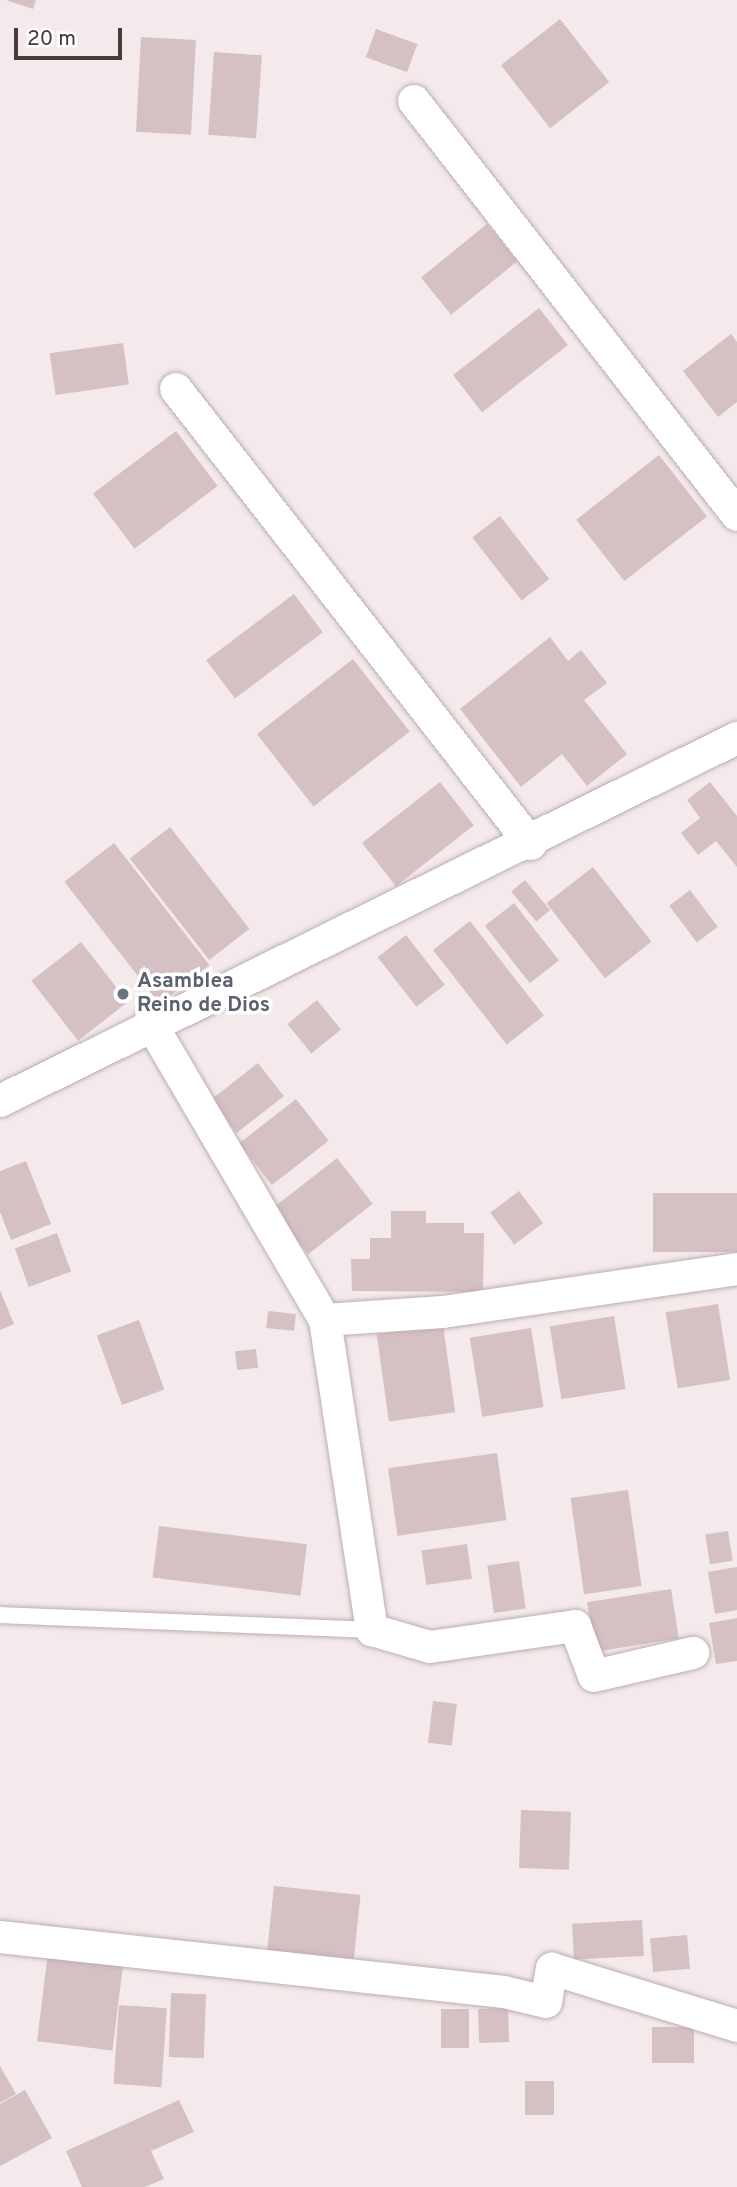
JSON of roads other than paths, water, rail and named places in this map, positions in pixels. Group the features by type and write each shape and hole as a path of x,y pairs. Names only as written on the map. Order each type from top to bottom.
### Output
{"street":[{"path":"414,101 737,515"},
{"path":"176,389 531,844"},
{"path":"0,1101 150,1022 531,844 737,738"},
{"path":"150,1022 325,1320 372,1630 430,1647 575,1626 594,1676 693,1653"},
{"path":"325,1320 443,1312 737,1269"},
{"path":"0,1937 504,1992 546,2002 552,1969 737,2026"}],"lane":[{"path":"0,1615 372,1630"}],"place":[{"name":"Asamblea Reino de Dios","path":"123,994"}]}
